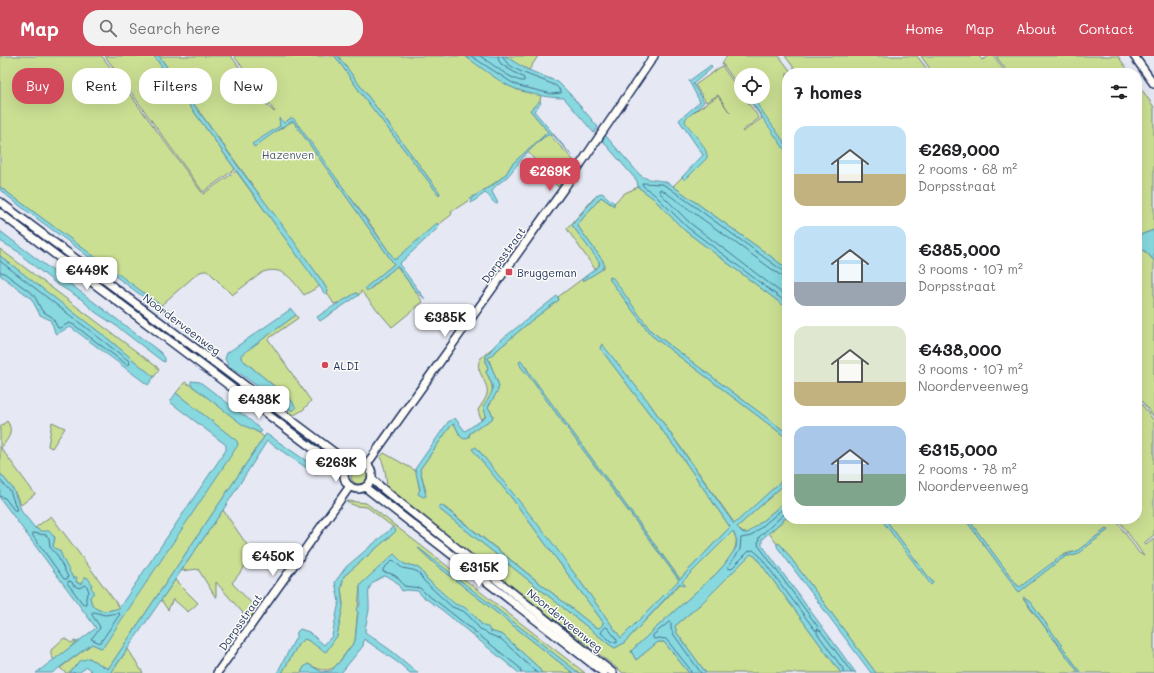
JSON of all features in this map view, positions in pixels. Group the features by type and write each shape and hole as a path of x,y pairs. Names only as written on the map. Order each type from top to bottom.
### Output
{"street":[{"name":"Dorpsstraat","path":"367,464 565,187 654,56"},
{"path":"1134,56 1154,84"},
{"name":"Noorderveenweg","path":"0,202 342,458 352,462"},
{"name":"Noorderveenweg","path":"0,213 344,472"},
{"path":"362,461 367,464 373,473 370,484 366,488 360,490 350,486 344,477 346,468 352,462 362,461"},
{"name":"Noorderveenweg","path":"372,479 613,673"},
{"name":"Dorpsstraat","path":"217,673 350,486"},
{"name":"Noorderveenweg","path":"366,488 604,673"}],"green space":[{"path":"0,56 102,56 111,68 72,68 72,104 131,104 131,96 203,194 236,171 320,286 304,295 287,276 277,271 270,270 263,272 232,295 208,271 203,271 198,273 160,306 0,187"},
{"path":"105,56 154,56 163,68 139,68 139,103 131,92 131,68 114,68"},
{"name":"Hazenven","path":"159,56 231,56 240,68 220,68 220,104 266,104 275,112 269,104 277,104 277,68 243,68 234,56 335,56 363,96 439,195 440,193 338,56 465,56 509,86 518,90 541,95 540,101 530,110 548,132 512,164 506,174 451,212 452,214 450,216 438,225 437,224 395,261 371,225 291,118 284,123 280,119 280,126 267,135 270,135 293,121 394,264 365,288 368,291 397,266 423,302 392,327 361,291 359,295 356,293 341,302 334,304 322,281 194,104 212,104 212,68 168,68"},
{"path":"505,56 538,56 529,70 516,64"},
{"path":"727,56 779,56 788,68 782,68 782,265 673,186 704,156 680,121 718,96 730,113 718,95 706,102 695,85 722,66 734,83 734,104 749,104 759,118 742,131 743,132 762,118 752,104 770,104 770,68 734,68 734,80 722,63"},
{"path":"785,56 917,56 926,68 794,68"},
{"path":"921,56 979,56 982,60 990,56 994,56 1002,68 929,68"},
{"path":"996,56 1118,56 1126,68 1004,68"},
{"path":"1142,90 1154,107 1154,230 1142,234"},
{"path":"140,104 188,104 235,169 203,192"},
{"path":"549,134 575,162 558,187 528,152"},
{"path":"638,187 653,198 684,230 782,304 782,429 651,331 610,277 610,280 651,335 782,434 782,481 735,524 647,400 602,345 600,348 677,450 730,527 680,579 526,367 521,367 679,580 621,638 577,577 476,447 473,449 514,501 603,624 599,628 595,627 442,505 438,508 615,648 624,643 681,583 685,585 682,582 733,530 736,536 735,548 725,564 631,651 636,660 658,642 664,642 689,673 623,673 387,489 385,469 380,457 384,453 416,471 420,492 426,492 420,469 450,427 453,424 455,425 460,436 469,437 470,433 492,419 493,415 488,407 499,386 488,358 532,320 559,300 558,297 582,279 583,281 604,268 603,261 577,225 601,197 611,204 615,204 614,203 625,193"},
{"path":"594,198 572,225 599,261 599,266 595,269 567,229"},
{"path":"0,249 157,367 159,370 154,377 107,338 0,256"},
{"path":"1142,250 1154,261 1154,417 1142,401"},
{"path":"296,315 298,318 268,339 311,401 303,410 294,415 288,412 289,408 293,411 292,401 244,361 240,355"},
{"path":"495,346 486,356 488,368 486,372 491,383 492,391 484,409 486,415 481,420 478,410 486,398 487,390 480,371 479,362 481,358"},
{"path":"185,382 246,426 264,437 108,669 89,658 70,671 70,673 66,673 60,668 92,644 101,648 236,441 176,393"},
{"path":"1142,405 1154,421 1154,535 1144,543 1146,545 1154,539 1154,673 1081,673 1030,601 1024,597 1023,598 1079,673 876,673 781,545 777,544 769,533 782,521 782,524 885,524 933,583 889,524 969,524 1019,592 1060,560 1067,556 1076,555 1108,530 1106,529 1077,551 1065,554 1020,587 972,524 1119,524 1139,553 1144,556 1122,524 1142,524"},
{"path":"7,421 10,432 8,439 1,448 35,494 21,505 13,489 0,473 0,427"},
{"path":"52,422 65,428 52,448 48,446"},
{"path":"359,468 365,470 367,476 365,482 359,484 353,482 351,476 353,470"},
{"path":"782,486 782,504 748,533 743,533 737,527"},
{"path":"346,502 366,503 585,673 579,673 418,548 435,564 573,673 542,673 538,667 503,635 490,631 483,626 473,614 454,604 427,579 420,569 404,564 399,559 362,583 360,586 355,641 335,667 325,670 318,669 308,664 304,667 301,673 282,673 299,643 305,639 322,650 337,636 343,604 341,588 344,576 396,531 367,507 356,506"},
{"path":"223,510 254,555 232,583 257,609 249,620 216,582 216,598 198,569 181,571"},
{"path":"51,516 120,608 105,611 97,609 91,603 90,597 94,593 83,582 80,584 70,574 60,552 53,546 55,537 35,528"},
{"path":"751,554 756,557 841,673 706,673 677,633 675,626 703,602"},
{"path":"175,580 198,603 188,612 173,599 168,610 161,600"},
{"path":"64,638 71,643 75,641 77,642 54,660 51,655 51,650"},
{"path":"128,649 143,673 111,673"}],"water":[{"path":"154,56 159,56 168,68 163,68"},
{"path":"335,56 338,56 440,193 439,195 363,96"},
{"path":"465,56 505,56 526,69 558,82 598,127 594,133 564,98 536,95 515,89"},
{"path":"711,65 712,68 693,84 704,102 686,118 685,122 702,145 707,154 707,158 685,180 682,177 703,155 679,120 700,102 689,81"},
{"path":"540,101 541,103 534,111 572,156 552,134 546,136 528,152 507,177 494,187 492,192 498,203 497,204 485,193 471,203 471,198 493,185 506,174 512,164 548,132 530,110"},
{"path":"188,104 193,104 281,223 322,281 328,291 325,294"},
{"path":"753,104 757,104 782,139 782,146"},
{"path":"279,118 284,123 291,118 294,119 395,260 437,223 439,227 399,264 425,299 414,289 397,266 367,291 365,288 394,264 293,121 254,147 252,144 280,126"},
{"path":"605,135 640,175 647,179 662,181 670,184 782,265 782,304 684,230 653,198 638,187 637,181 602,140"},
{"path":"0,187 174,315 172,318 20,206 0,190"},
{"path":"602,193 614,203 614,206 601,197 577,225 603,261 604,265 601,270 583,281 582,279 599,266 600,263 572,225 598,194"},
{"path":"1154,230 1154,261 1149,254 1142,250 1142,234"},
{"path":"0,231 160,352 165,358 165,362 95,312 81,299 54,282 19,252 0,241"},
{"path":"0,256 107,338 154,377 148,385 72,328 69,327 57,334 55,333 50,320 40,315 31,298 0,275"},
{"path":"610,277 613,278 651,331 782,429 782,434 651,335 610,280"},
{"path":"356,293 359,295 320,321 317,317 331,308"},
{"path":"557,296 559,300 532,320 488,358 499,386 488,407 493,416 492,419 470,433 467,439 460,436 455,425 453,424 450,427 420,469 426,496 423,497 418,494 420,489 415,469 448,422 455,418 465,431 485,418 486,415 483,406 492,390 491,383 486,372 488,368 486,356 497,343"},
{"path":"291,309 296,315 241,355 241,358 292,401 296,408 293,411 228,365 225,359 227,353"},
{"path":"602,344 647,400 734,524 782,481 782,486 737,527 743,533 748,533 782,504 782,521 762,539 762,545 856,673 841,673 756,557 751,554 703,602 675,626 677,633 706,673 689,673 664,642 658,642 636,660 631,651 724,565 736,548 737,541 733,531 682,582 685,585 683,586 680,583 624,643 615,648 438,508 441,505 595,627 599,628 603,624 514,501 472,449 476,447 551,541 621,638 679,580 521,367 519,362 521,361 680,579 730,527 677,450 600,348"},
{"path":"191,381 200,382 262,431 260,433 243,425 191,385"},
{"path":"176,393 237,441 238,445 104,646 101,648 92,644 52,673 36,673 96,628 0,498 0,473 13,489 22,512 35,528 41,531 49,531 55,538 53,546 60,551 73,578 77,577 76,582 80,584 83,582 84,578 87,577 92,584 91,588 94,593 90,597 91,603 97,609 105,611 119,608 226,450 226,445 170,402"},
{"path":"266,434 318,469 317,475 267,441 223,510 111,673 93,673 87,667 80,672 70,673 70,671 80,661 89,658 108,669"},
{"path":"885,524 889,524 933,583 931,585"},
{"path":"969,524 972,524 1020,587 1060,557 1077,551 1106,529 1108,530 1076,555 1067,556 1060,560 1019,592"},
{"path":"393,527 396,531 394,533 344,576 341,588 343,607 337,636 326,652 305,639 299,643 282,673 277,673 296,637 297,632 300,629 309,632 324,645 332,636 339,602 335,582 346,567"},
{"path":"779,543 876,673 871,673 778,548 777,544"},
{"path":"418,548 579,673 573,673 435,564"},
{"path":"394,554 404,564 420,569 427,579 455,604 464,607 473,614 483,626 488,627 490,631 503,635 538,667 542,673 519,673 442,610 422,596 418,591 402,591 395,581 384,576 370,586 369,610 365,632 393,652 418,673 410,673 400,664 364,639 363,646 341,673 301,673 304,667 308,664 322,672 331,671 341,660 355,641 358,612 356,610 360,605 360,586"},
{"path":"1023,597 1030,601 1081,673 1079,673"}],"place":[{"name":"Bruggeman","path":"509,272"},
{"name":"ALDI","path":"325,365"}]}
